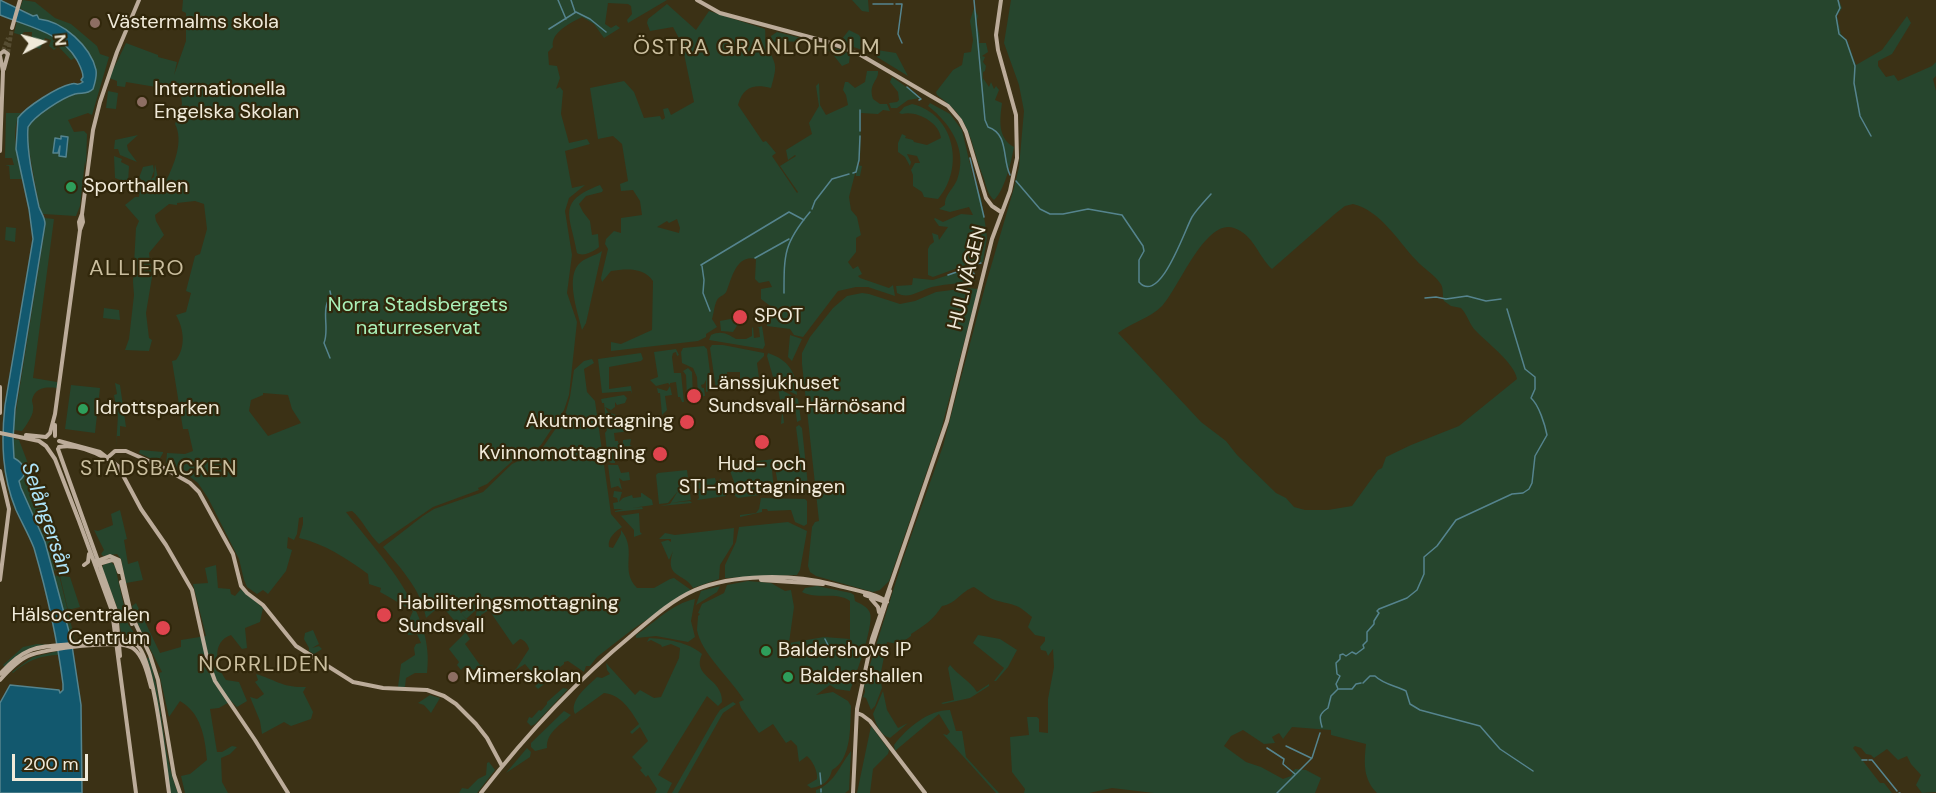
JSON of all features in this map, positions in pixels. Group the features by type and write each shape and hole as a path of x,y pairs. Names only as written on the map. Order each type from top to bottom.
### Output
{"street":[{"path":"12,28 20,0"},
{"path":"96,563 55,459 47,447 47,437 55,414 93,130 99,102 117,51 139,0"},
{"path":"697,0 720,13 828,42 859,54 948,106 960,120 966,132 986,198 1001,212"},
{"name":"HULIVÄGEN","path":"853,793 856,715 867,660 879,616 947,421 989,250 1010,191 1017,158 1018,140 1013,103 998,50 997,27 1001,0"},
{"path":"0,55 8,53 2,76"},
{"path":"0,55 7,58"},
{"path":"0,55 2,76 0,152"},
{"path":"0,387 0,413"},
{"path":"55,414 55,436 110,605 122,678 136,793"},
{"path":"0,432 55,436"},
{"path":"19,435 39,441 53,450 58,445"},
{"path":"58,445 91,448 109,459 120,472 188,582 195,598 208,662 215,681 288,793"},
{"path":"109,459 119,450 132,452 162,466 194,486 233,554 241,586 263,605 296,646 353,682 383,688 427,690 449,699 462,709 487,738 502,766"},
{"path":"0,471 9,509 0,580"},
{"path":"65,485 69,485 72,489"},
{"path":"80,521 89,555 88,562 84,565"},
{"path":"96,563 110,556 118,560 131,614 150,655 158,680 174,775 180,793"},
{"name":"HULIVÄGEN","path":"867,660 889,586 900,558"},
{"path":"481,793 571,688 655,615 697,589 722,582 752,579 829,584 885,601"},
{"path":"870,596 882,593 889,586"},
{"path":"870,596 879,607 879,616"},
{"path":"117,642 136,650 147,673 168,793"},
{"path":"0,674 15,658 35,648 117,642 136,645 142,652 152,681 168,793"},
{"path":"0,680 26,657 57,647"},
{"path":"856,715 867,718 925,793"}],"green space":[{"path":"23,0 35,2 55,18 71,24 97,46 100,54 109,57 92,115 88,113 68,120 74,132 84,131 87,134 86,167 85,161 80,206 76,216 43,214 40,210 27,139 28,127 56,103 69,96 87,93 93,89 71,34 20,8"},
{"name":"Norra Stadsbergets naturreservat","path":"183,0 667,0 628,23 627,20 632,14 631,6 608,3 605,24 611,28 616,25 620,28 604,38 594,24 582,17 558,33 553,47 548,52 549,65 557,66 560,78 556,89 560,87 563,91 561,114 569,143 587,139 590,144 565,151 572,188 585,185 569,198 565,211 572,255 567,293 577,322 569,395 564,410 536,449 518,456 487,484 478,488 479,490 433,507 379,544 356,514 352,511 346,512 403,586 423,628 427,650 427,673 415,673 406,678 405,687 398,687 401,664 415,655 416,644 421,643 417,634 408,635 406,625 396,621 403,618 409,620 413,611 380,592 381,588 369,584 368,574 343,557 318,544 299,538 303,517 299,518 294,540 288,537 287,548 292,550 286,571 268,594 263,590 257,594 247,587 239,559 198,483 166,465 167,453 185,454 193,451 188,429 183,429 172,361 176,360 183,344 181,326 176,315 186,312 191,293 186,291 195,256 200,254 207,229 204,204 195,201 177,203 177,205 169,204 155,215 164,235 149,253 152,277 146,313 149,338 152,340 149,351 125,350 129,339 134,295 136,228 139,221 125,205 135,197 139,197 141,179 139,178 143,167 153,165 154,171 151,179 154,177 155,164 158,178 166,181 177,153 179,138 175,124 182,104 181,94 174,90 126,82 125,87 117,86 117,81 109,78 122,45 113,70 126,43 158,55 158,57 177,62 174,75 186,41 186,13 182,11","holes":["263,393 288,395 292,409 301,423 268,436 249,411 251,400"]},
{"path":"852,0 868,0 869,12 862,11"},
{"path":"1011,0 1839,0 1842,8 1837,16 1841,34 1847,40 1856,65 1882,50 1907,16 1911,23 1892,54 1878,61 1878,66 1886,77 1894,75 1898,81 1936,62 1936,76 1933,79 1936,91 1936,792 1922,793 1916,785 1921,775 1907,756 1898,760 1887,749 1874,758 1855,746 1853,748 1880,783 1884,783 1892,793 1377,793 1367,776 1366,744 1331,735 1331,730 1292,727 1283,739 1279,733 1272,737 1275,743 1264,744 1243,730 1231,736 1224,746 1246,762 1283,779 1291,776 1295,769 1306,770 1321,778 1315,793 1154,793 1112,788 1089,793 1024,793 1025,789 1012,772 1010,737 1029,735 1027,717 1037,717 1039,732 1048,733 1048,699 1054,667 1053,649 1048,656 1046,651 1041,650 1040,647 1045,637 1035,635 1028,627 1032,617 1026,612 1014,605 992,599 974,587 965,591 951,603 942,606 936,615 901,643 900,648 898,644 887,642 880,677 882,688 871,710 866,698 863,697 864,684 903,559 943,446 1019,167 1024,111 1019,85 1004,43","holes":["1353,204 1363,208 1388,227 1416,260 1438,280 1442,287 1444,301 1451,306 1461,308 1474,329 1511,366 1517,379 1459,426 1386,457 1382,468 1378,470 1352,506 1328,510 1305,510 1294,507 1286,498 1276,493 1226,441 1201,422 1118,333 1162,306 1203,244 1223,228 1234,228 1241,231 1272,269 1345,206"]},
{"path":"667,4 696,30 709,11 765,29 766,41 775,65 771,88 760,86 746,90 738,105 763,142 766,141 776,153 772,156 797,193 780,166 796,156 788,160 786,150 812,134 809,123 819,106 816,86 819,83 820,105 826,115 848,105 843,90 845,82 855,88 865,82 867,71 878,71 872,89 873,99 880,104 887,104 890,111 883,110 878,114 861,113 860,161 857,165 862,166 860,176 856,176 856,170 849,197 851,210 857,217 861,235 856,238 856,252 848,262 853,269 858,266 862,274 858,276 860,278 889,288 893,285 895,296 868,287 838,291 803,337 794,335 790,329 767,326 767,308 772,312 773,308 761,299 761,289 772,287 769,281 759,283 755,279 756,259 750,258 744,260 736,268 726,292 717,300 712,319 717,327 706,334 706,337 698,341 611,351 611,342 621,344 652,330 653,281 644,273 628,270 611,271 602,282 608,249 605,244 606,239 614,231 621,233 621,218 642,215 640,201 633,190 621,191 620,184 628,181 622,144 613,136 598,139 590,88 624,81 634,92 644,118 660,116 662,120 665,118 663,109 668,108 671,115 694,102 682,44 673,27 650,31 648,19","holes":["677,219 679,233 657,227 667,221 669,223"]},
{"path":"974,8 978,16 979,43 986,43 988,52 982,56 985,57 983,62 986,66 983,78 989,87 991,82 994,89 996,86 999,90 995,100 1002,103 1000,122 1002,133 1014,147 1004,183 994,200 987,190 964,123 936,92 953,70 962,65 964,53 971,52 973,40 970,21"},
{"path":"17,21 57,39 75,58 71,60 58,46 54,50 49,46 51,40 45,38 40,49 31,46 32,32 24,32 21,35 14,33"},
{"path":"849,30 859,35 866,48 865,51 842,43 842,39"},
{"path":"777,32 801,38 804,42 777,41 772,44 771,36"},
{"path":"820,45 843,50 850,55 849,63 842,66 831,52 819,48"},
{"path":"875,51 896,53 908,76 877,57"},
{"path":"892,77 921,98 908,100 897,108 891,108 889,103 899,100 898,92 890,82"},
{"path":"108,91 118,93 116,109 106,108"},
{"path":"930,103 950,114 962,130 973,177 981,198 987,238 983,262 971,263 933,277 928,275 928,249 934,242 932,233 938,235 939,240 948,227 939,226 934,219 943,222 961,214 973,215 969,207 950,212 939,209 945,205 947,196 957,180 960,158 955,138 944,121 928,106"},
{"path":"912,104 927,110 938,119 946,130 951,144 953,158 951,172 938,199 924,197 922,192 913,186 911,170 915,163 920,163 917,156 907,154 911,162 910,166 905,157 898,152 898,143 902,134 914,142 927,145 941,138 936,127 926,118 899,113 904,107"},
{"path":"6,113 21,113 17,119 15,136 22,179 10,179 9,166 5,165 14,165 12,158 5,158"},
{"path":"138,135 127,145 137,162 120,155 118,149 114,149 115,140"},
{"path":"114,156 122,159 121,162 129,166 128,183 115,178"},
{"path":"600,185 602,192 586,196 579,204 590,221 592,235 598,234 599,247 594,251 579,254 570,220 571,204 586,191"},
{"path":"45,218 54,219 33,378 57,382 57,388 38,390 33,396 33,412 29,421 22,431 13,430 44,235"},
{"path":"6,227 16,228 15,242 5,240"},
{"path":"602,251 586,323 582,330 575,304 573,276 581,262"},
{"path":"970,268 975,281 932,287 910,295 897,293 896,286 912,285 913,278 933,280"},
{"path":"978,289 941,430 889,581 880,590 873,592 816,576 810,572 808,566 812,527 815,522 819,521 802,364 802,353 810,337 833,308 847,296 869,294 900,304 915,301 936,292"},
{"path":"104,308 119,310 120,320 103,318"},
{"path":"735,318 740,321 733,332 721,331 720,321"},
{"path":"762,326 765,345 763,349 709,340 711,335 718,333 727,334 736,339 746,339 752,336 753,327 754,338 760,337 759,328 757,328"},
{"path":"790,335 802,339 792,361 788,357"},
{"path":"712,345 764,353 757,363 760,386 740,390 740,372 727,372 727,390 716,389 710,348"},
{"path":"704,346 707,349 712,388 706,392 706,380 701,385 705,396 698,397 697,377 693,368 682,363 681,352 683,348"},
{"path":"676,349 679,355 677,356 676,352 673,353 674,373 681,373 684,402 678,397 676,382 656,386 650,380 658,377 654,352"},
{"path":"641,353 643,359 641,361 609,367 609,389 631,386 632,394 631,391 602,393 598,359"},
{"path":"768,353 781,359 790,368 795,380 797,395 775,384"},
{"path":"592,359 594,363 584,369 587,392 595,401 611,514 622,527 611,538 609,547 613,548 621,530 628,545 629,574 637,588 654,588 674,578 691,590 633,629 597,657 590,666 586,666 584,672 568,661 564,662 546,678 548,681 538,689 535,686 540,682 525,664 511,673 529,649 527,644 520,639 513,645 489,610 481,615 482,620 478,620 477,609 466,619 472,628 466,633 470,639 465,644 480,665 484,666 487,673 464,667 461,670 457,665 459,662 449,649 465,633 441,605 426,618 415,589 383,547 434,509 483,492 512,464 541,450 565,415 574,370 584,361","holes":["473,599 476,600 478,608 472,602 460,612"]},
{"path":"688,368 692,372 693,397 687,398 686,375 683,371"},
{"path":"115,383 120,385 126,427 120,426 120,436 117,436 116,447 118,415 112,410 116,407"},
{"name":"Idrottsparken","path":"71,385 100,388 95,433 65,429"},
{"path":"670,386 672,395 665,396 667,410 662,415 660,393 657,388 667,391"},
{"path":"778,388 798,399 801,420 797,422 794,398 781,399 784,423 781,424 782,412"},
{"path":"624,395 627,398 625,403 617,405 615,402 615,407 611,410 605,407 608,412 616,415 617,424 629,422 630,431 614,433 615,441 623,443 623,440 631,439 630,445 632,446 618,447 621,459 611,463 608,461 604,403 601,399"},
{"path":"799,425 802,428 808,486 806,490 779,490 775,468 772,469 774,493 738,498 735,496 735,485 728,465 774,459 782,463 799,461 796,427"},
{"path":"13,439 19,440 49,518 37,525 19,481 24,475 24,467 14,458"},
{"path":"140,450 163,453 156,461 139,453"},
{"path":"608,465 618,465 621,473 629,472 630,480 623,481 619,478 622,490 618,486 611,488"},
{"path":"687,470 688,478 680,488 688,479 691,500 671,503 678,491 668,503 659,504 656,475"},
{"path":"715,478 716,482 713,486 699,489 695,485 697,480"},
{"path":"720,478 726,496 697,500 699,498 696,491 715,489"},
{"path":"614,491 622,492 619,502 632,495 633,498 641,497 642,493 652,500 653,505 632,508 642,507 643,509 615,512 623,509 614,509 613,503 618,502 617,498 613,497"},
{"path":"761,498 805,499 807,501 807,524 804,526 795,522 791,510 762,509 762,512 740,517 740,515 756,513"},
{"path":"690,501 692,503 660,506"},
{"path":"120,510 127,539 124,540 128,564 138,561 143,580 126,583 121,559 117,554 103,556 101,554 104,550 94,530 98,531 113,525 111,514"},
{"path":"639,513 642,534 634,537 634,530 619,516"},
{"path":"788,522 807,531 800,570 797,575 725,578 725,565 736,542 739,527"},
{"path":"51,527 65,566 53,571 45,543 38,529"},
{"path":"734,528 733,544 720,565 719,579 693,588 673,571 671,560 673,551 669,560 661,542 668,540 671,542 671,539 659,539 665,533 675,535"},
{"path":"111,562 115,566 128,624 142,644 135,638 121,633 117,607 102,568 103,565"},
{"path":"216,565 218,588 230,589 231,594 235,596 241,589 263,608 260,622 245,628 247,648 242,649 231,635 220,643 218,649 218,661 226,680 239,682 247,701 237,707 231,701 219,708 210,709 217,752 222,752 232,746 237,747 230,754 221,758 222,782 228,793 185,793 181,776 190,774 207,760 201,726 193,712 180,701 169,717 159,673 162,672 140,629 132,606 136,603 160,653 181,647 181,640 206,636 193,584 208,583 205,568"},
{"path":"59,575 75,642 70,640 54,576"},
{"path":"60,576 70,577 80,607 68,610"},
{"path":"748,581 771,583 785,591 791,590 794,607 789,643 824,637 850,639 850,601 839,596 802,592 805,588 817,586 851,593 855,601 866,607 870,613 867,640 850,691 836,689 830,685 816,695 833,692 848,701 851,706 847,750 839,765 832,770 829,778 819,786 811,788 807,785 817,779 813,764 807,756 799,762 797,746 791,740 786,743 773,724 759,733 741,708 739,702 744,700 710,657 700,639 697,630 700,614 698,613 702,604 724,593 727,585"},
{"path":"720,586 717,592 696,605 701,591"},
{"path":"695,599 691,621 695,637 688,642 656,636 636,638 636,635 671,609"},
{"path":"313,630 319,644 312,648 319,646 322,649 314,654 309,651 304,639 305,633"},
{"path":"978,635 1000,639 1017,650 1008,667 996,681 994,681 1004,668 973,643"},
{"path":"649,638 684,644 702,654 701,668 718,688 722,702 718,706 707,696 658,775 672,783 667,793 655,793 657,789 632,757 648,741 640,727 632,734 630,732 639,724 620,700 604,693 575,714 574,709 576,700 586,687 597,677 602,678 610,674 606,663 635,695 640,690 654,698 661,697 679,658 680,648 671,644 662,647 651,640 647,642"},
{"path":"37,644 51,645 26,652 5,667 3,665 23,647"},
{"path":"58,651 59,655 34,660 12,672 33,657"},
{"path":"147,658 149,658 154,675 168,760 178,793 170,793 159,708"},
{"path":"950,665 977,692 989,684 989,686 970,698 941,703 954,700 948,668"},
{"path":"256,674 285,685 306,687 303,692 313,712 311,719 291,726 284,722 262,734 260,721 250,697 257,699 264,694 255,682 258,680"},
{"path":"563,688 568,689 531,726 527,722 529,717 532,718 539,710 541,711 547,702"},
{"path":"883,691 887,710 898,728 908,723 890,738 881,732 873,714"},
{"path":"430,695 440,698 431,713 424,705 418,703"},
{"path":"733,702 736,704 723,713 678,793 672,793 720,710"},
{"path":"950,710 956,731 962,731 966,757 999,793 996,793 943,734 947,735 950,732 939,714 895,751 894,745 919,721 934,713"},
{"path":"564,711 571,715 552,733 547,742 547,748 535,751 531,743"},
{"path":"871,726 889,750 888,754 873,769 870,793 857,793"},
{"path":"527,748 531,752 530,757 506,773"},
{"path":"851,751 849,790 845,793 816,793 816,790 832,779"},
{"path":"489,762 495,770 477,793 459,793 462,788 468,789 486,775"}],"water":[{"path":"0,0 66,30 82,44 93,61 96,72 91,91 69,96 56,103 28,127 31,167 45,224 15,409 13,439 14,458 20,462 25,471 19,481 21,488 45,542 71,639 81,705 82,793 0,793 0,703 10,685 59,690 60,693 63,690 58,649 34,548 11,497 5,472 3,432 5,405 33,239 16,149 18,118 50,93 65,86 83,82 81,80 83,77 77,60 62,42 43,31 0,15"},
{"path":"61,136 68,137 66,157 59,156 60,146 58,153 53,153 55,138 61,139"}],"waterway":[{"path":"558,0 566,19"},
{"path":"571,0 575,12"},
{"path":"974,0 985,120 988,127 995,130 1002,141 1010,175"},
{"path":"1838,0 1840,8 1836,16 1839,34 1846,40 1855,66 1854,83 1860,116 1871,136"},
{"path":"873,4 893,4"},
{"path":"896,4 902,4 898,34 902,43"},
{"path":"549,29 576,12 590,19 606,32"},
{"path":"907,87 921,99 919,100"},
{"path":"860,110 860,131"},
{"path":"853,173 856,172 859,160 860,136"},
{"path":"970,158 984,217"},
{"path":"812,209 815,201 832,179 849,174"},
{"path":"1016,181 1040,209 1050,214 1088,209 1122,215 1143,246 1144,251 1139,260 1139,282 1147,287 1155,284 1163,275 1192,217 1211,194"},
{"path":"701,265 789,212 804,220"},
{"path":"784,293 787,250 795,232 810,212"},
{"path":"755,258 789,239"},
{"path":"968,265 981,263"},
{"path":"702,266 703,293 710,311"},
{"path":"948,275 971,267 974,274 970,280"},
{"path":"330,291 331,296 326,307 324,343 330,358"},
{"path":"1425,298 1446,299 1467,296 1486,301 1501,299"},
{"path":"1322,727 1320,716 1328,708 1331,696 1338,689 1336,684 1340,676 1337,674 1336,663 1340,655 1346,656 1352,652 1356,654 1364,648 1367,632 1379,613 1377,611 1407,598 1417,590 1424,574 1424,557 1437,546 1456,520 1512,494 1523,493 1532,483 1535,456 1547,435 1539,410 1531,398 1535,389 1535,377 1525,369 1507,309"},
{"path":"825,639 833,655"},
{"path":"1363,683 1370,676 1375,676 1406,691 1410,704 1420,710 1480,726 1500,749 1533,771"},
{"path":"1339,689 1352,689 1356,684 1361,683"},
{"path":"1277,793 1312,758 1320,733"},
{"path":"1286,746 1311,758"},
{"path":"1267,748 1284,759 1283,764 1295,774"},
{"path":"1862,760 1867,760"},
{"path":"1869,760 1872,760 1897,791"},
{"path":"820,773 821,784"}],"tunnel":[{"path":"8,53 12,28"},
{"path":"3,51 8,38"}],"place":[{"name":"Västermalms skola","path":"95,23"},
{"name":"Internationella Engelska Skolan","path":"142,102"},
{"name":"Sporthallen","path":"71,187"},
{"name":"SPOT","path":"740,317"},
{"name":"Länssjukhuset Sundsvall-Härnösand","path":"694,396"},
{"name":"Idrottsparken","path":"83,409"},
{"name":"Akutmottagning","path":"687,422"},
{"name":"Hud- och STI-mottagningen","path":"762,442"},
{"name":"Kvinnomottagning","path":"660,454"},
{"name":"Habiliteringsmottagning Sundsvall","path":"384,615"},
{"name":"Hälsocentralen Centrum","path":"163,628"},
{"name":"Baldershovs IP","path":"766,651"},
{"name":"Mimerskolan","path":"453,677"},
{"name":"Baldershallen","path":"788,677"}],"district":[{"name":"ÖSTRA GRANLOHOLM","path":"757,48"},
{"name":"ALLIERO","path":"137,269"},
{"name":"STADSBACKEN","path":"159,469"},
{"name":"NORRLIDEN","path":"264,665"}],"water label":[{"name":"Selångersån","path":"46,519"}]}
